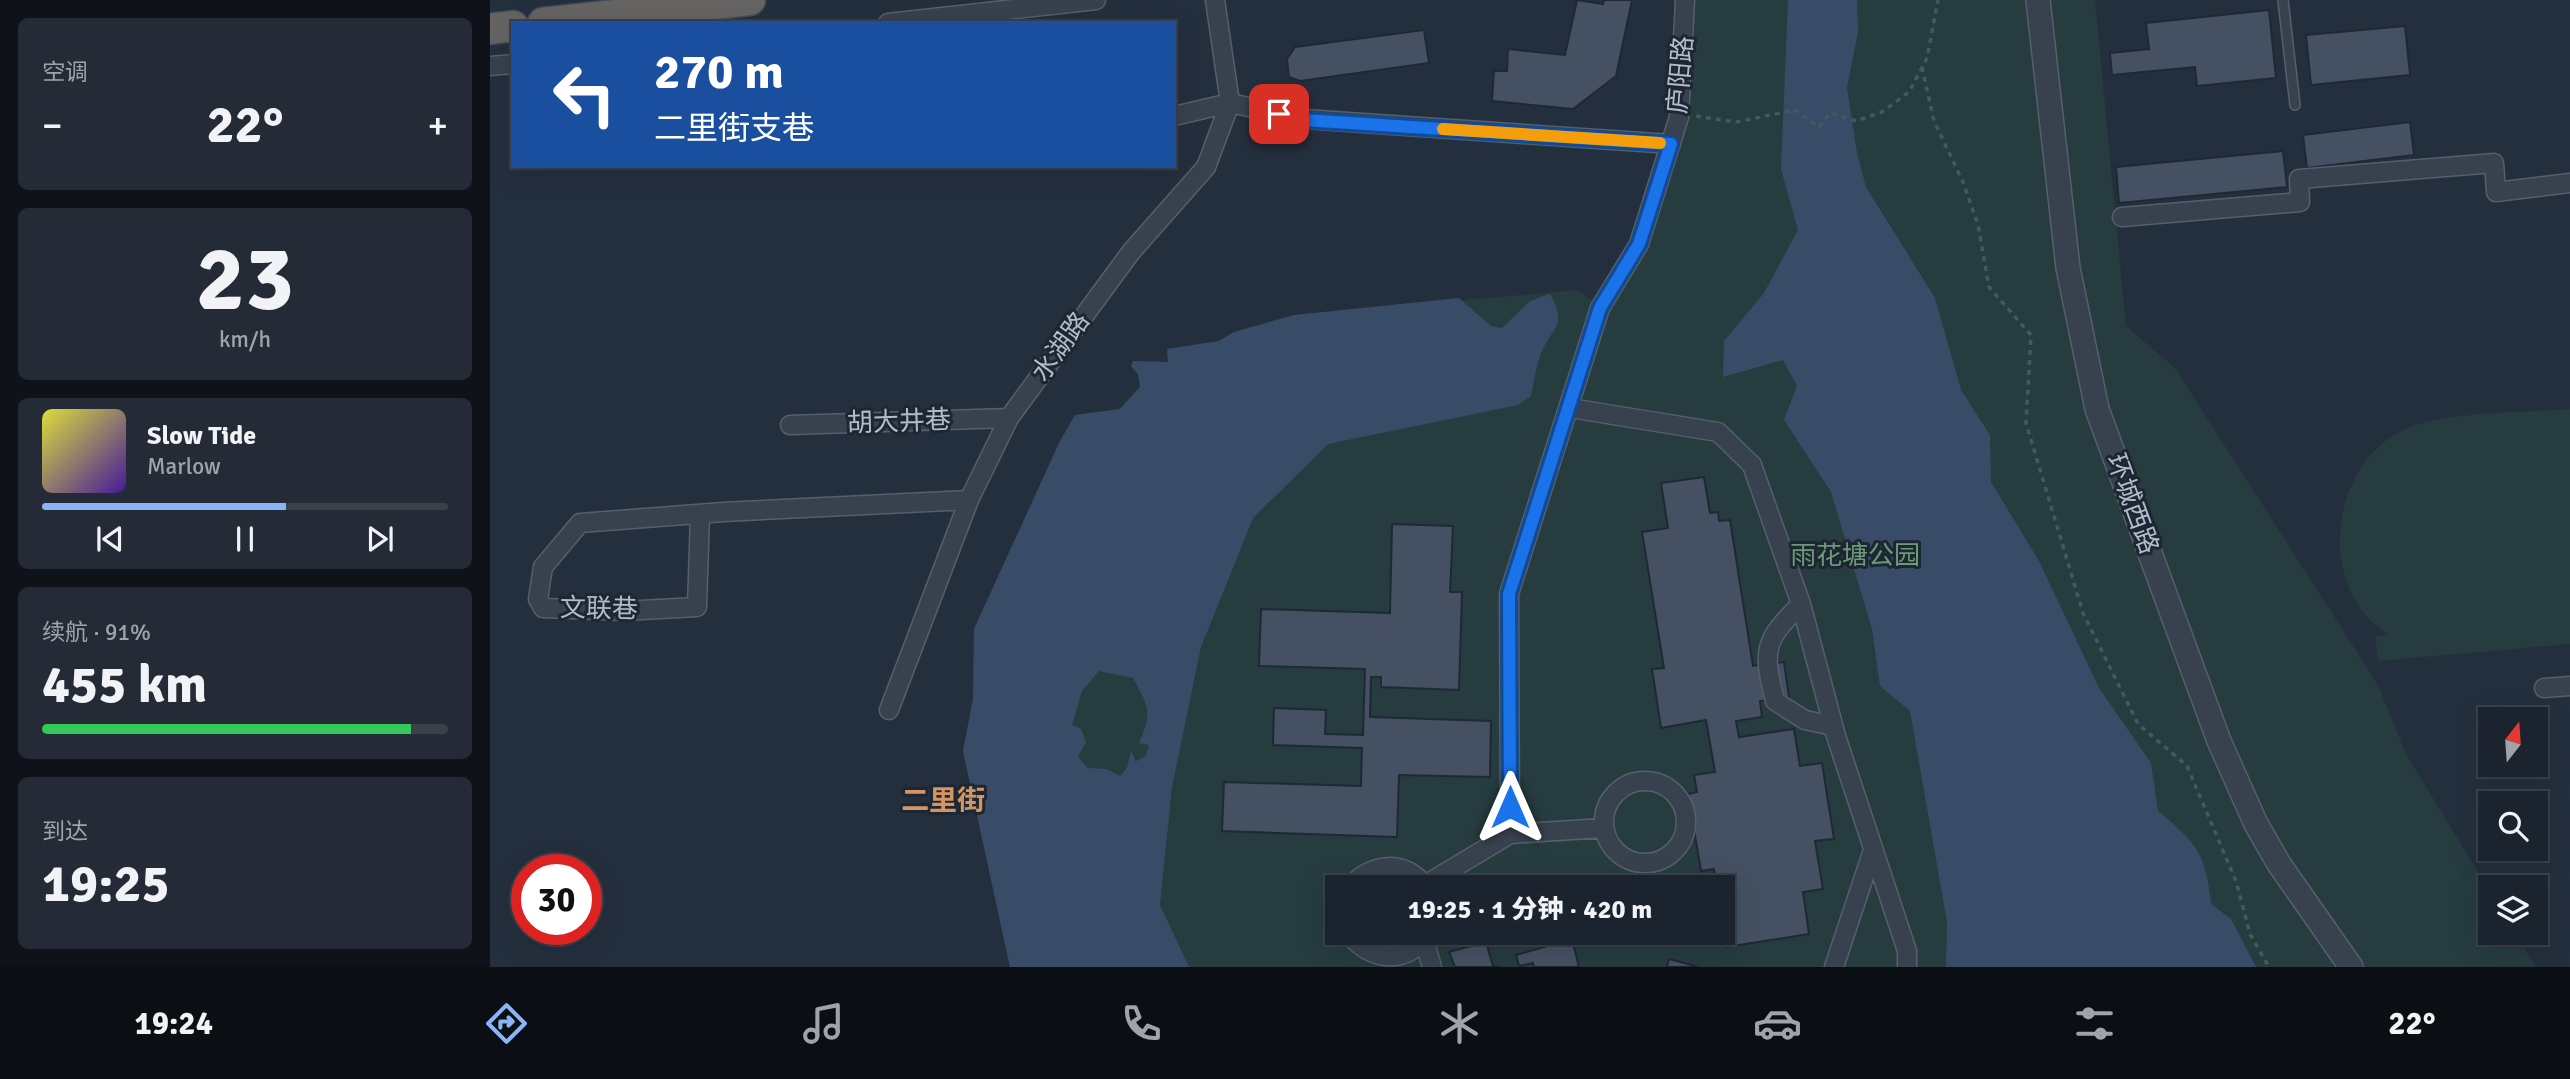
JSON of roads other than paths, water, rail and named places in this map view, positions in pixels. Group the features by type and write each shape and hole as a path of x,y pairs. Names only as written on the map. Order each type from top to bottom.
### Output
{"highway":[{"path":"561,21 750,0"},
{"path":"490,29 511,26"}],"street":[{"path":"906,21 1096,0"},
{"name":"水湖路","path":"889,710 969,500 1009,418 1131,252 1206,167 1230,103 1215,0"},
{"name":"庐阳路","path":"1510,834 1509,594 1600,308 1639,244 1679,117 1685,0"},
{"name":"环城西路","path":"2038,0 2068,268 2097,409 2219,741 2251,813 2279,863 2351,967"},
{"path":"490,66 511,64"},
{"path":"1176,116 1230,103 1304,120 1671,144"},
{"path":"2122,217 2300,202 2299,179 2494,163 2496,192 2570,183"},
{"path":"1570,408 1718,432 1752,465 1801,604 1833,726 1907,951 1907,967"},
{"name":"胡大井巷","path":"790,425 1009,418"},
{"name":"文联巷","path":"700,514 697,607 623,611 543,608 538,599 543,567 580,523 700,514 969,500"},
{"path":"1801,604 1773,632 1765,663 1775,701 1805,720 1833,726"},
{"path":"2544,688 2570,686"},
{"path":"1657,783 1669,790 1684,812 1683,838 1665,858 1653,863 1626,859 1615,851 1604,828 1609,801 1630,784 1657,783"},
{"path":"1444,875 1510,834 1604,828"},
{"path":"1834,967 1873,850"},
{"path":"1364,875 1371,869 1386,866 1401,868 1415,875"},
{"path":"1361,945 1369,953 1384,957 1399,956 1415,945"},
{"path":"1428,945 1432,967"}],"lane":[{"path":"2283,0 2295,105"}],"water":[{"path":"1788,0 1857,0 1858,32 1847,88 1857,153 1866,187 1935,298 1961,390 1990,435 1991,482 2039,561 2099,688 2151,763 2158,811 2191,841 2206,873 2211,904 2231,919 2256,967 1946,967 1947,922 1910,711 1880,686 1872,629 1831,492 1784,420 1797,386 1783,360 1723,377 1724,341 1764,293 1798,230 1781,169"},
{"path":"1550,294 1558,312 1557,325 1541,353 1531,396 1518,405 1328,444 1253,518 1201,647 1172,787 1160,905 1189,967 1010,967 963,751 973,699 974,629 1060,441 1075,415 1120,409 1140,387 1138,374 1131,366 1133,361 1168,362 1167,349 1219,341 1234,332 1294,315 1459,298 1491,326 1502,328 1530,301","holes":["1099,671 1133,678 1147,709 1146,724 1139,743 1149,745 1146,756 1136,761 1131,751 1127,768 1120,776 1106,769 1088,768 1078,757 1086,742 1081,729 1072,725 1082,691"]}],"district":[{"name":"二里街","path":"943,801"}],"park label":[{"name":"雨花塘公园","path":"1855,556"}]}
